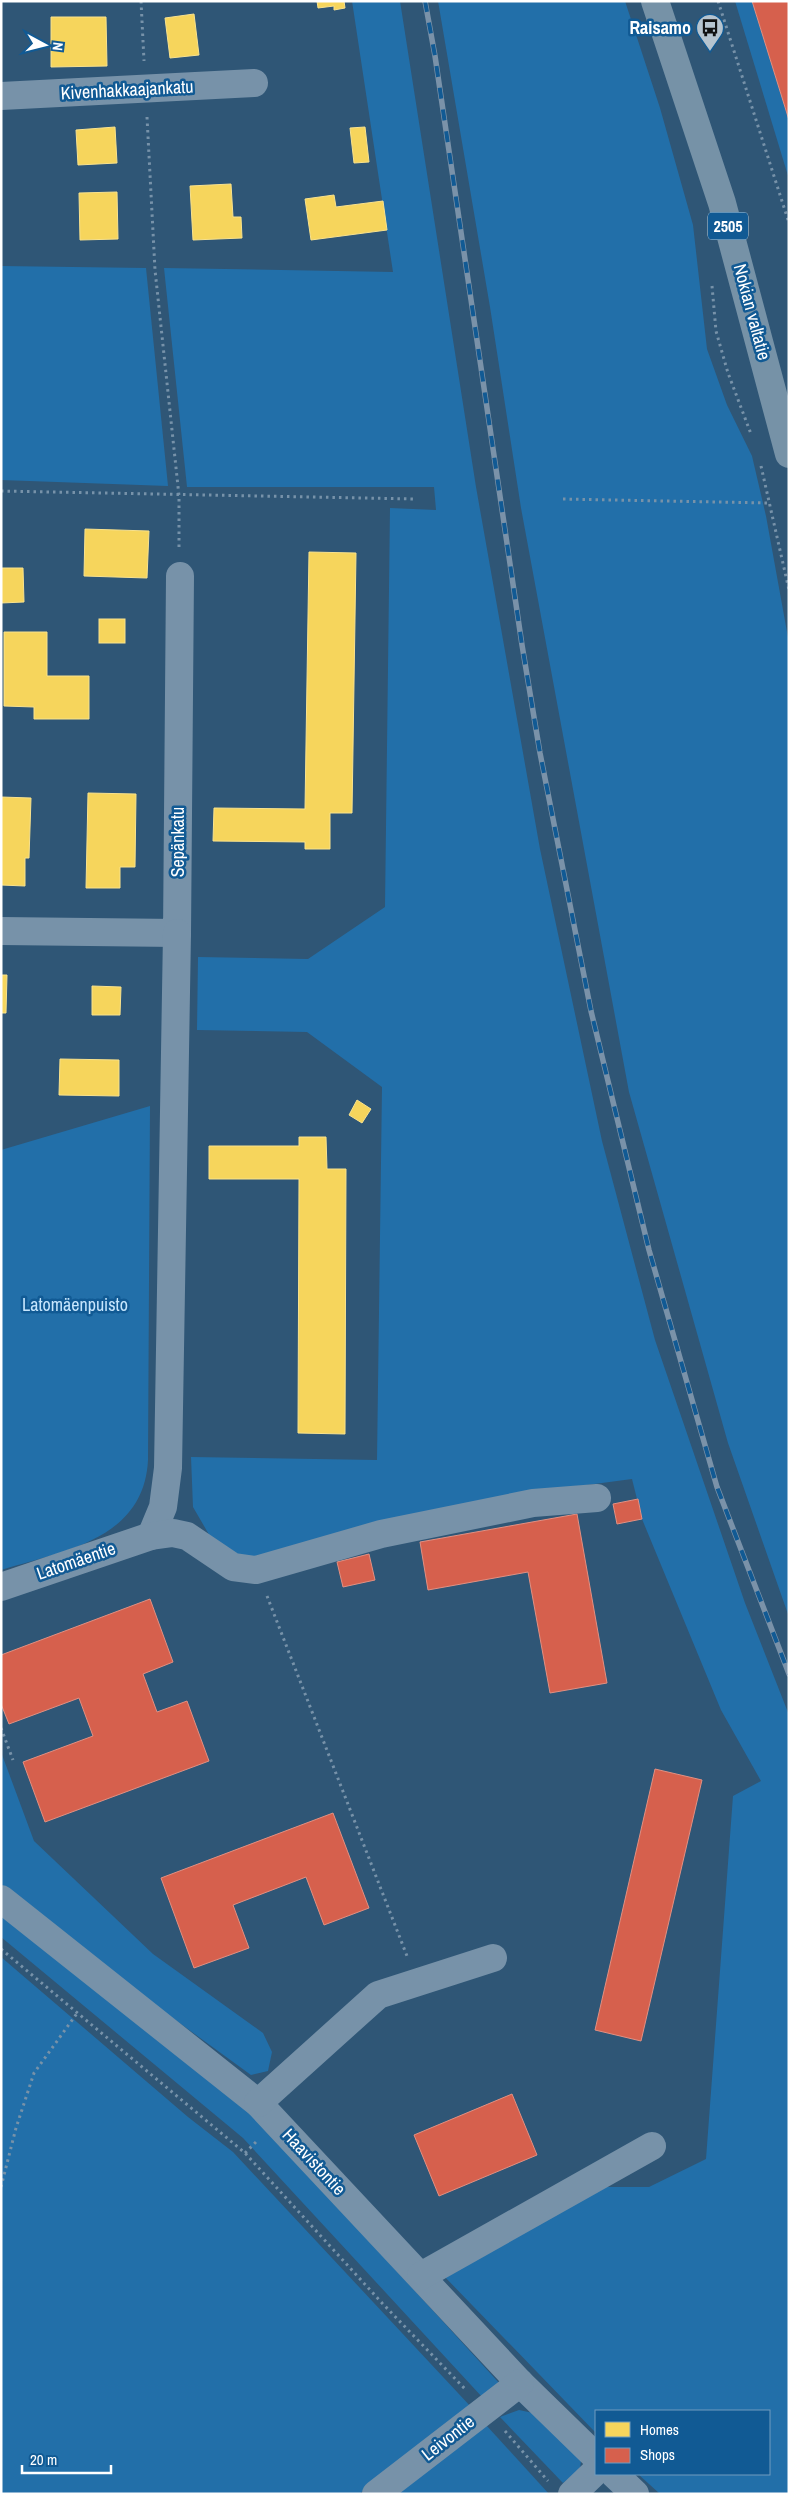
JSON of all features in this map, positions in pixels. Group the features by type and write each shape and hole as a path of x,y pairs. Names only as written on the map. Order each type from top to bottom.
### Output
{"main road":[{"name":"Nokian valtatie","path":"655,1 722,203 789,454"}],"street":[{"name":"Kivenhakkaajankatu","path":"1,96 254,83"},
{"name":"Sepänkatu","path":"151,1536 163,1507 168,1468 177,933 180,576"},
{"path":"1,930 177,933"},
{"path":"256,1570 381,1534 533,1502 597,1498"},
{"name":"Latomäentie","path":"1,1587 151,1536 173,1533 187,1536 233,1567 256,1570"},
{"name":"Haavistontie","path":"1,1899 258,2103 520,2383 595,2456"},
{"path":"258,2103 378,1994 493,1958"},
{"path":"420,2276 652,2146"},
{"name":"Leivontie","path":"376,2494 520,2383"},
{"path":"562,2490 595,2472"},
{"path":"615,2475 635,2494"}],"path":[{"path":"141,1 155,270 179,496 180,576"},
{"path":"718,1 789,223"},
{"path":"1,492 414,498"},
{"path":"563,499 770,502"},
{"path":"256,1570 417,1982"},
{"path":"1,1728 13,1760"},
{"path":"1,1950 78,2012 245,2153 382,2303 562,2490"},
{"path":"1,2187 16,2128 34,2073 78,2012"}],"green space":[{"path":"352,1 400,1 476,487 540,849 602,1141 655,1340 745,1603 789,1715 789,2494 660,2494 639,2475 770,2475 770,2410 595,2410 595,2432 443,2275 595,2187 649,2187 706,2159 733,1796 761,1781 721,1710 642,1519 632,1479 534,1492 239,1561 211,1538 193,1507 191,1457 377,1460 382,1087 307,1032 197,1030 198,957 308,959 385,907 390,508 436,510 434,487 187,487 164,268 393,272"},
{"path":"438,1 625,1 660,108 693,225 707,349 727,405 752,456 766,516 789,643 789,1617 728,1443 629,1092 521,508 490,307"},
{"path":"735,1 752,1 789,120 789,179"},
{"path":"1,266 146,268 168,486 1,480"},
{"name":"Latomäenpuisto","path":"150,1106 148,1460 143,1487 132,1508 116,1525 96,1538 74,1548 1,1570 1,1150"},
{"path":"1,1752 34,1841 153,1954 263,2033 272,2052 268,2071 251,2075 82,1952 1,1884"},
{"path":"1,1915 260,2121 500,2384 483,2398 243,2138 1,1937"},
{"path":"1,1957 188,2117 233,2152 472,2408 359,2494 1,2494"},
{"path":"519,2410 533,2413 581,2460 580,2469 563,2483 500,2417"},
{"path":"486,2425 549,2494 393,2494"}],"building: Homes":[{"path":"317,1 344,1 345,8 334,10 334,6 318,8"},
{"path":"194,14 199,55 170,58 165,18"},
{"path":"51,17 106,17 107,66 51,67"},
{"path":"115,127 117,163 78,165 76,130"},
{"path":"365,127 369,162 354,163 350,128"},
{"path":"231,184 233,217 241,217 242,238 193,240 190,186"},
{"path":"117,192 118,239 80,240 79,193"},
{"path":"334,195 336,207 383,201 387,230 311,240 305,199"},
{"path":"85,529 149,531 147,578 84,576"},
{"path":"309,552 356,553 352,813 330,813 330,849 305,849 305,842 213,841 214,808 305,809"},
{"path":"1,568 23,568 24,602 1,603"},
{"path":"99,619 125,619 125,643 99,643"},
{"path":"4,632 47,632 47,676 89,676 89,719 34,719 34,707 4,706"},
{"path":"88,793 136,794 135,867 120,867 120,888 86,888"},
{"path":"1,797 31,798 29,858 25,858 25,886 1,885"},
{"path":"1,975 7,975 6,1013 1,1013"},
{"path":"92,986 121,987 120,1015 92,1015"},
{"path":"60,1059 119,1060 119,1096 59,1095"},
{"path":"357,1100 371,1109 362,1123 349,1115"},
{"path":"299,1137 326,1137 327,1169 346,1169 345,1434 298,1433 299,1179 209,1179 209,1146 299,1146"}],"building: Shops":[{"path":"752,1 789,1 789,120"},
{"path":"638,1499 642,1519 617,1524 613,1504"},
{"path":"577,1514 607,1683 550,1693 528,1572 428,1590 420,1542"},
{"path":"369,1554 375,1580 343,1587 337,1562"},
{"path":"150,1599 173,1662 143,1674 157,1712 187,1701 209,1761 45,1822 23,1762 93,1736 79,1698 9,1724 1,1704 1,1655"},
{"path":"655,1769 702,1780 641,2041 595,2030"},
{"path":"333,1813 369,1908 324,1925 306,1877 233,1905 249,1948 194,1968 161,1878"},
{"path":"512,2094 537,2155 439,2196 414,2135"}],"railway":[{"path":"425,1 435,56 522,645 540,753 591,1011 649,1250 717,1487 789,1674"}],"place":[{"name":"Raisamo","path":"710,52"}]}
